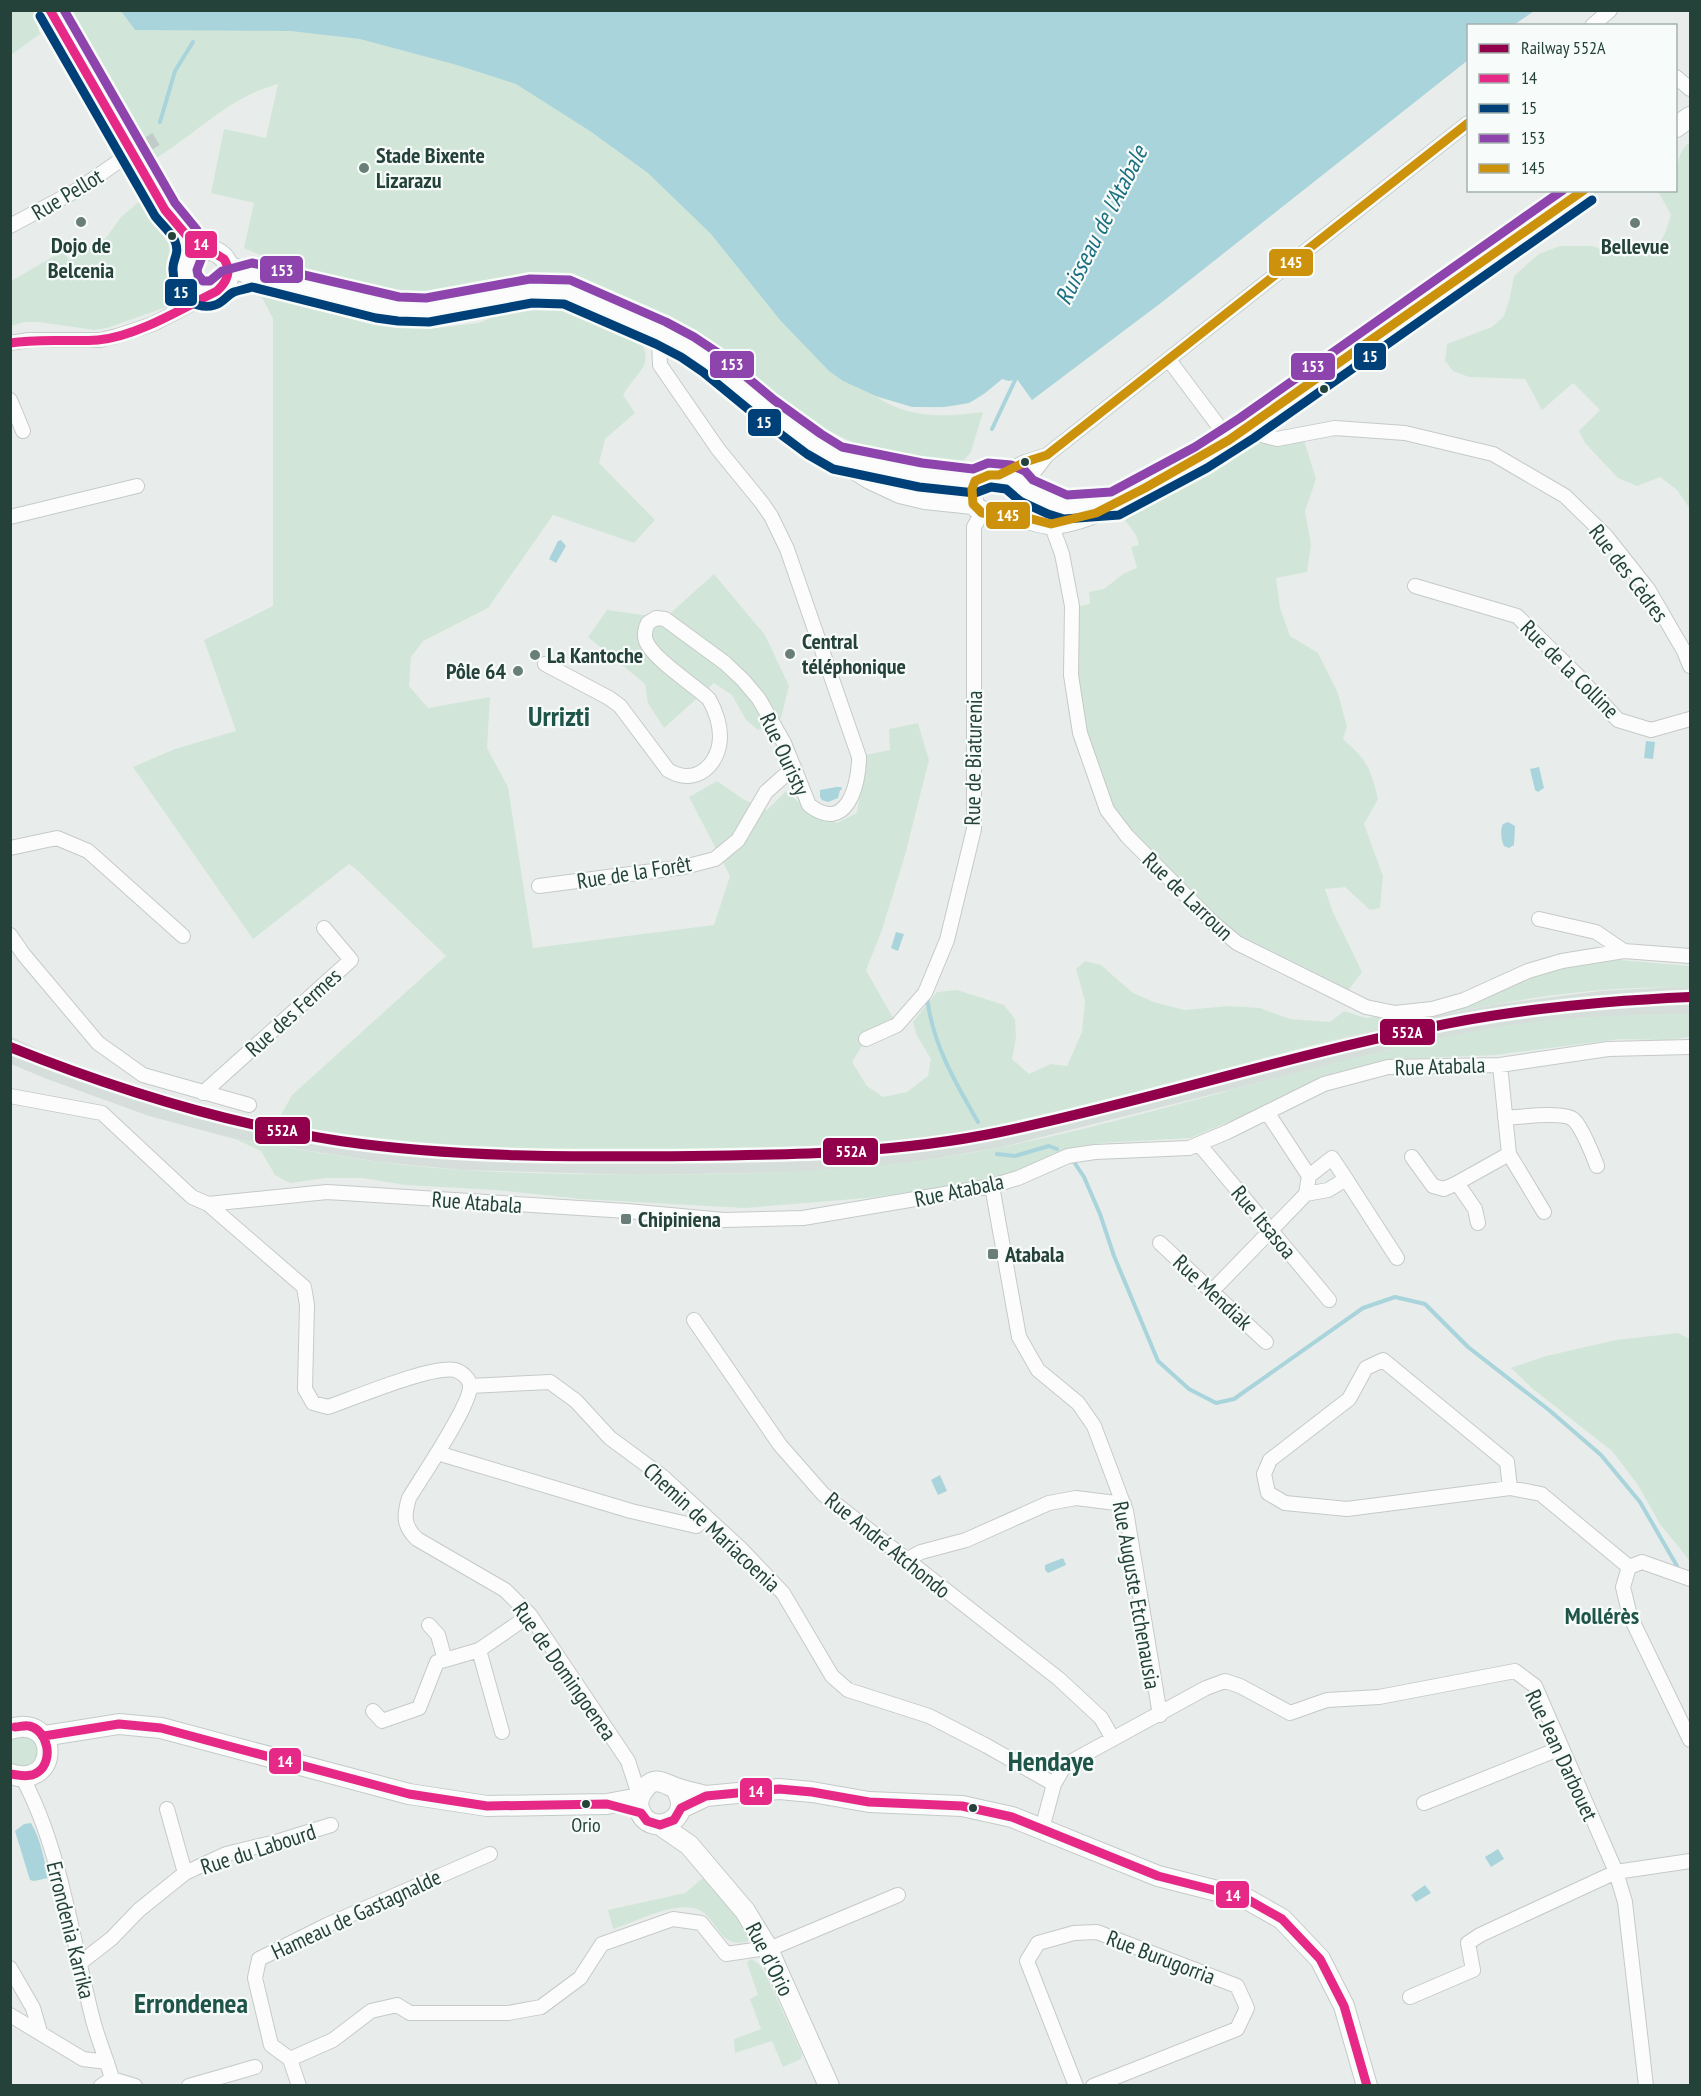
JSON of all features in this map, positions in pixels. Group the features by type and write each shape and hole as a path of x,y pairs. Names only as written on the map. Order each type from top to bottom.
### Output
{"main road":[{"path":"50,10 165,210 186,235 220,255 222,280"},
{"path":"1677,126 1690,117"},
{"path":"1013,514 1051,524 1081,518 1114,504 1173,473 1229,440 1582,192"},
{"path":"186,235 190,257 185,268 186,279 193,289 205,294 222,280 252,275 398,309 444,308 531,291 567,292 661,333 710,362 814,444 870,479 900,493 978,508 1005,516 1013,514 1030,492"},
{"path":"190,257 202,250 209,250"},
{"path":"838,458 920,475 975,481 989,475 999,475 1018,481 1030,492 1066,507 1114,504"},
{"path":"975,481 972,489 978,508"},
{"path":"44,1736 119,1724 161,1728 409,1794 487,1806 640,1802"},
{"path":"10,1729 20,1726 33,1728 44,1736 48,1747 48,1758 42,1768 33,1775 16,1775"},
{"path":"706,1796 680,1811 674,1820 660,1825 647,1821 640,1802 646,1786 663,1781 675,1788 706,1796 779,1789 869,1802 962,1806 1012,1817 1158,1876 1245,1898 1282,1919 1320,1959 1344,2006 1367,2085"},
{"path":"675,1788 680,1794 680,1811"},
{"name":"Rue d'Orio","path":"680,1811 689,1845"},
{"name":"Rue d'Orio","path":"660,1825 689,1845 745,1911 767,1947 829,2085"}],"street":[{"path":"1677,78 1690,89"},
{"path":"999,475 1025,462 1047,455 1467,124"},
{"name":"Rue Pellot","path":"10,226 79,189 122,159"},
{"path":"171,315 180,301 186,279"},
{"path":"10,343 29,340 100,340 117,336 153,324 171,315 222,280"},
{"name":"Rue Ouristy","path":"545,664 620,706 668,770 677,776 694,775 713,762 718,750 720,729 709,699 668,665 646,642 645,631 648,623 656,618 665,619 725,663 743,680 772,721 784,743 809,805 818,812 829,813 841,811 849,802 859,773 859,757 787,549 771,516 718,449 660,365 658,342 661,333"},
{"path":"1169,360 1229,440"},
{"path":"10,400 23,431"},
{"name":"Rue des Cèdres","path":"1246,428 1254,433 1277,439 1335,428 1405,433 1493,454 1565,496 1606,536 1648,589 1684,651 1690,666"},
{"path":"1030,492 1047,455"},
{"path":"10,517 137,486"},
{"name":"Rue de Larroun","path":"1030,492 1051,524 1062,554 1072,606 1071,675 1078,722 1107,810 1127,836 1212,922 1237,943 1366,1007 1395,1013 1432,1009 1464,1000 1528,971 1562,961 1624,951 1690,956"},
{"name":"Rue de Biaturenia","path":"866,1039 897,1025 926,993 947,940 974,829 974,527 978,508"},
{"name":"Rue de la Colline","path":"1415,586 1517,616 1577,675 1617,720 1650,730 1690,719"},
{"name":"Rue de la Forêt","path":"539,886 684,867 715,859 738,840 766,792 794,766"},
{"path":"10,848 57,838 88,851 183,936"},
{"path":"1539,919 1596,932 1624,951"},
{"name":"Rue des Fermes","path":"203,1093 351,960 324,928"},
{"path":"10,935 24,956 98,1043 143,1074 249,1105"},
{"name":"Rue Atabala","path":"208,1204 327,1192 627,1211 724,1220 804,1218 992,1186 1018,1178 1068,1156 1095,1152 1189,1148 1323,1084 1388,1067 1500,1065 1608,1049 1690,1047"},
{"path":"1500,1065 1509,1154 1544,1212"},
{"path":"10,1096 102,1113 192,1197 208,1204 304,1287 307,1305 305,1389 313,1403 328,1407 427,1373 455,1370 466,1376 470,1386"},
{"path":"1212,1292 1306,1194 1309,1176 1268,1112"},
{"path":"1505,1118 1565,1115 1574,1119 1597,1166"},
{"name":"Rue Itsasoa","path":"1199,1144 1329,1299"},
{"path":"1412,1157 1433,1186 1444,1188 1509,1154"},
{"path":"1309,1176 1332,1158 1397,1258"},
{"path":"1306,1194 1328,1190 1346,1179"},
{"path":"1457,1183 1475,1209 1478,1223"},
{"name":"Rue Auguste Etchenausia","path":"992,1186 1019,1337 1038,1370 1077,1403 1094,1426 1124,1504 1160,1715"},
{"name":"Rue Mendiak","path":"1160,1243 1266,1342"},
{"name":"Rue André Atchondo","path":"694,1320 780,1445 823,1494 1059,1679 1101,1718 1113,1739"},
{"path":"1510,1488 1507,1462 1383,1360 1366,1368 1349,1400 1270,1461 1264,1474 1268,1493 1285,1503 1347,1509 1510,1488 1541,1494 1629,1567"},
{"name":"Chemin de Mariacoenia","path":"470,1386 550,1382 576,1401 610,1438 663,1477 741,1549 783,1593 832,1676 848,1690 928,1716 1053,1784"},
{"name":"Rue de Domingoenea","path":"470,1386 464,1408 409,1498 405,1511 405,1523 417,1539 505,1590 530,1615 628,1761 640,1802"},
{"path":"438,1452 631,1511 696,1526 707,1518"},
{"path":"906,1560 921,1552 966,1540 1049,1503 1076,1498 1124,1504"},
{"path":"1629,1567 1642,1562 1690,1579"},
{"path":"1629,1567 1623,1587 1630,1616 1690,1740"},
{"path":"373,1710 382,1721 419,1708 437,1662 479,1650 530,1615"},
{"path":"429,1625 438,1635 445,1660"},
{"path":"479,1650 502,1732"},
{"name":"Rue Jean Darbouet","path":"1160,1715 1206,1688 1225,1681 1240,1686 1290,1713 1327,1700 1379,1697 1515,1671 1535,1686 1616,1872 1625,1902 1646,2085"},
{"path":"1042,1829 1053,1784 1065,1765 1160,1715"},
{"path":"1424,1803 1561,1748"},
{"name":"Rue de Domingoenea","path":"628,1761 656,1782"},
{"name":"Errondenia Karrika","path":"16,1775 33,1798 53,1858 94,2026 107,2062 109,2083"},
{"name":"Rue du Labourd","path":"166,1809 185,1873"},
{"name":"Rue du Labourd","path":"80,1963 111,1939 139,1910 185,1873 226,1854 331,1825"},
{"name":"Hameau de Gastagnalde","path":"290,2059 271,2045 255,1978 259,1959 327,1926 490,1854"},
{"path":"1410,1997 1473,1970 1468,1943 1480,1935 1616,1872 1690,1861"},
{"path":"299,2085 290,2059 333,2040 371,2011 397,2005 410,2013 508,2013 541,2007 580,1978 602,1944 674,1919 700,1923 726,1954 774,1947 898,1895"},
{"name":"Rue Burugorria","path":"1076,2085 1027,1961 1038,1944 1074,1933 1097,1932 1237,1986 1247,2008 1238,2029 1093,2085"},
{"path":"10,1968 14,1971 33,2008 40,2032"},
{"path":"10,2015 83,2059 107,2062"},
{"path":"189,2085 255,2067"},
{"path":"109,2083 135,2085"}],"shaded area":[{"path":"1690,988 1690,1014 1596,1017 1501,1027 1409,1045 1002,1147 905,1164 814,1172 637,1175 462,1170 380,1162 235,1139 149,1116 11,1064 10,1036 64,1062 207,1106 277,1122 408,1143 530,1150 635,1150 997,1125 1406,1022 1498,1004 1600,991"}],"green space":[{"path":"11,10 33,11 40,34 11,55"},
{"path":"67,11 121,11 135,30 291,30 1467,60 1162,302 1032,400 1017,379 1009,381 1002,379 977,399 955,406 909,405 875,396 901,409 927,414 954,415 983,412 971,452 961,464 935,464 864,448 815,424 714,347 635,306 572,281 488,285 411,302 307,275 244,248 254,203 211,193 224,129 266,138 278,84 260,90 228,107 153,160"},
{"path":"1690,142 1690,509 1677,490 1660,477 1637,486 1618,478 1585,443 1579,431 1600,410 1573,383 1542,410 1525,379 1469,377 1453,371 1445,361 1447,344 1492,327 1504,316 1514,276 1539,254 1560,246 1592,246 1624,257 1658,246 1671,215 1659,192 1677,192 1679,157"},
{"path":"147,195 165,233 182,251 176,268 178,288 169,306 107,328 94,330 39,322 24,322 11,326 11,281 63,251 69,260 106,238 121,217"},
{"path":"257,287 298,299 436,328 479,323 526,303 564,300 635,328 641,341 645,351 645,364 623,395 635,413 605,439 599,463 655,520 634,543 553,515 488,608 423,641 411,657 409,686 428,708 490,697 487,748 508,787 533,948 714,925 730,876 689,797 717,781 743,799 767,810 786,791 809,812 837,823 857,813 866,755 890,750 889,729 918,723 929,760 905,855 882,930 866,970 897,1025 866,1039 852,1062 867,1086 883,1097 907,1092 928,1076 931,1059 917,1036 913,1022 937,992 957,990 1004,1005 1015,1019 1016,1038 1012,1059 1029,1074 1051,1064 1067,1066 1082,1032 1085,1001 1076,969 1085,961 1101,965 1133,993 1154,1002 1184,1010 1228,1006 1260,1008 1290,1019 1330,1022 1344,1011 1366,1018 1432,1009 1562,961 1620,960 1690,966 1690,988 1604,990 1561,994 1476,1008 1350,1036 1132,1093 1001,1124 899,1139 831,1145 729,1148 610,1150 452,1147 395,1142 277,1122 292,1095 446,956 349,864 253,939 133,767 175,749 236,731 204,640 273,606 273,319"},
{"path":"1250,436 1303,437 1316,479 1305,511 1311,544 1307,572 1276,578 1280,608 1290,636 1318,653 1338,693 1347,727 1343,739 1367,765 1378,799 1364,824 1383,876 1380,908 1370,910 1345,887 1325,889 1332,910 1362,972 1344,996 1237,943 1107,810 1080,733 1073,620 1080,606 1090,604 1089,592 1104,589 1123,574 1137,568 1131,547 1139,545 1136,535 1116,508"},
{"path":"714,574 765,635 789,686 781,718 758,730 746,720 732,695 714,683 664,728 648,703 645,684 588,637 607,610 665,618"},
{"path":"1690,1014 1690,1037 1667,1040 1620,1039 1495,1055 1401,1059 1370,1064 1312,1081 1265,1107 1190,1138 1101,1143 1069,1148 1015,1171 977,1183 867,1198 745,1208 581,1199 496,1190 406,1185 362,1178 326,1178 290,1183 275,1175 261,1151 235,1139 377,1162 494,1172 714,1174 786,1172 894,1164 966,1154 1064,1133 1373,1053 1498,1027 1594,1017"},
{"path":"1678,1333 1690,1339 1690,1561 1660,1524 1638,1485 1612,1451 1533,1389 1511,1368 1546,1356 1616,1340"},
{"path":"33,1728 48,1758 11,1774 11,1729"},
{"path":"703,1878 735,1913 751,1935 748,1941 738,1943 730,1941 702,1911 684,1907 653,1914 613,1929 608,1910 685,1893"},
{"path":"751,1959 759,1964 766,1975 802,2054 801,2059 783,2067 772,2041 735,2053 734,2039 761,2029 750,1999 758,1995 747,1963"}],"water":[{"path":"121,11 1534,11 1515,24 1467,24 1467,61 1162,302 1032,400 1017,379 1009,381 1002,379 969,403 943,407 912,407 876,396 843,381 829,371 780,320 711,234 648,173 590,131 516,84 457,65 360,39 291,31 135,30"},
{"path":"561,540 566,546 556,563 549,559 558,541"},
{"path":"1646,741 1655,742 1653,759 1644,758"},
{"path":"1539,767 1544,788 1538,792 1535,790 1530,769"},
{"path":"841,787 842,790 838,798 828,802 822,800 820,790"},
{"path":"1508,822 1515,826 1514,845 1509,848 1504,846 1501,835 1503,824"},
{"path":"896,932 904,934 898,951 891,948"},
{"path":"940,1475 947,1491 938,1495 931,1480"},
{"path":"1063,1558 1066,1565 1048,1573 1045,1570 1045,1565"},
{"path":"31,1823 40,1843 48,1878 34,1881 30,1880 15,1831 24,1824"},
{"path":"1498,1849 1504,1859 1491,1867 1485,1857"},
{"path":"1425,1885 1431,1893 1416,1902 1411,1895"}],"waterway":[{"path":"160,122 175,71 193,42"},
{"name":"Ruisseau de l'Atabale","path":"992,429 1017,376"},
{"path":"927,998 934,1032 940,1047 953,1078 978,1122"},
{"path":"997,1154 1015,1156 1049,1146 1057,1149"},
{"path":"1074,1162 1084,1177 1100,1214 1114,1256 1158,1361 1189,1389 1216,1403 1234,1399 1363,1308 1395,1297 1425,1304 1468,1347 1549,1410 1601,1455 1640,1502 1677,1566"}],"tunnel":[{"path":"126,157 156,139"}],"rail line":[{"name":"552A","path":"10,1047 50,1063 173,1104 256,1125 340,1141 428,1151 516,1155 769,1155 885,1149 962,1139 1053,1120 1319,1052 1459,1021 1557,1007 1690,997"}],"transit line":[{"name":"14","path":"10,343 113,338 159,321 217,291 226,280 228,272 224,259 187,236 165,210 50,10"},
{"name":"153","path":"64,10 175,203 197,230 202,257 197,270 203,281 210,281 222,271 252,263 399,297 426,298 530,279 570,280 666,322 694,337 718,353 774,400 842,447 922,463 973,469 988,463 1011,465 1025,471 1033,480 1067,495 1111,492 1195,447 1240,418 1560,192"},
{"name":"15","path":"40,16 155,216 175,241 177,249 173,265 176,284 191,302 199,305 215,305 234,292 252,287 376,318 429,322 532,303 564,304 681,357 807,454 833,469 919,487 975,493 991,487 1006,489 1020,501 1064,519 1119,515 1207,468 1254,438 1592,200"},
{"name":"145","path":"1467,124 1047,455 1025,462 999,475 989,475 975,481 972,489 973,504 982,513 1005,516 1013,514 1051,524 1096,513 1145,488 1229,440 1581,192"},
{"name":"14","path":"44,1736 119,1724 161,1728 409,1794 487,1806 607,1804 641,1813 647,1821 660,1825 674,1820 681,1808 706,1796 779,1789 869,1802 962,1806 1012,1817 1158,1876 1245,1898 1282,1919 1320,1959 1344,2006 1367,2086"},
{"name":"14","path":"10,1774 25,1776 35,1774 43,1767 47,1754 47,1746 41,1733 27,1726 15,1727"}],"place":[{"name":"Stade Bixente Lizarazu","path":"364,168"},
{"name":"Dojo de Belcenia","path":"81,222"},
{"name":"Bellevue","path":"1635,223"},
{"name":"Central téléphonique","path":"790,654"},
{"name":"La Kantoche","path":"535,655"},
{"name":"Pôle 64","path":"518,671"},
{"name":"Chipiniena","path":"626,1219"},
{"name":"Atabala","path":"993,1254"},
{"name":"Orio","path":"586,1804"}],"district":[{"name":"Urrizti","path":"559,715"},
{"name":"Mollérès","path":"1602,1615"},
{"name":"Hendaye","path":"1051,1760"},
{"name":"Errondenea","path":"191,2002"}]}
